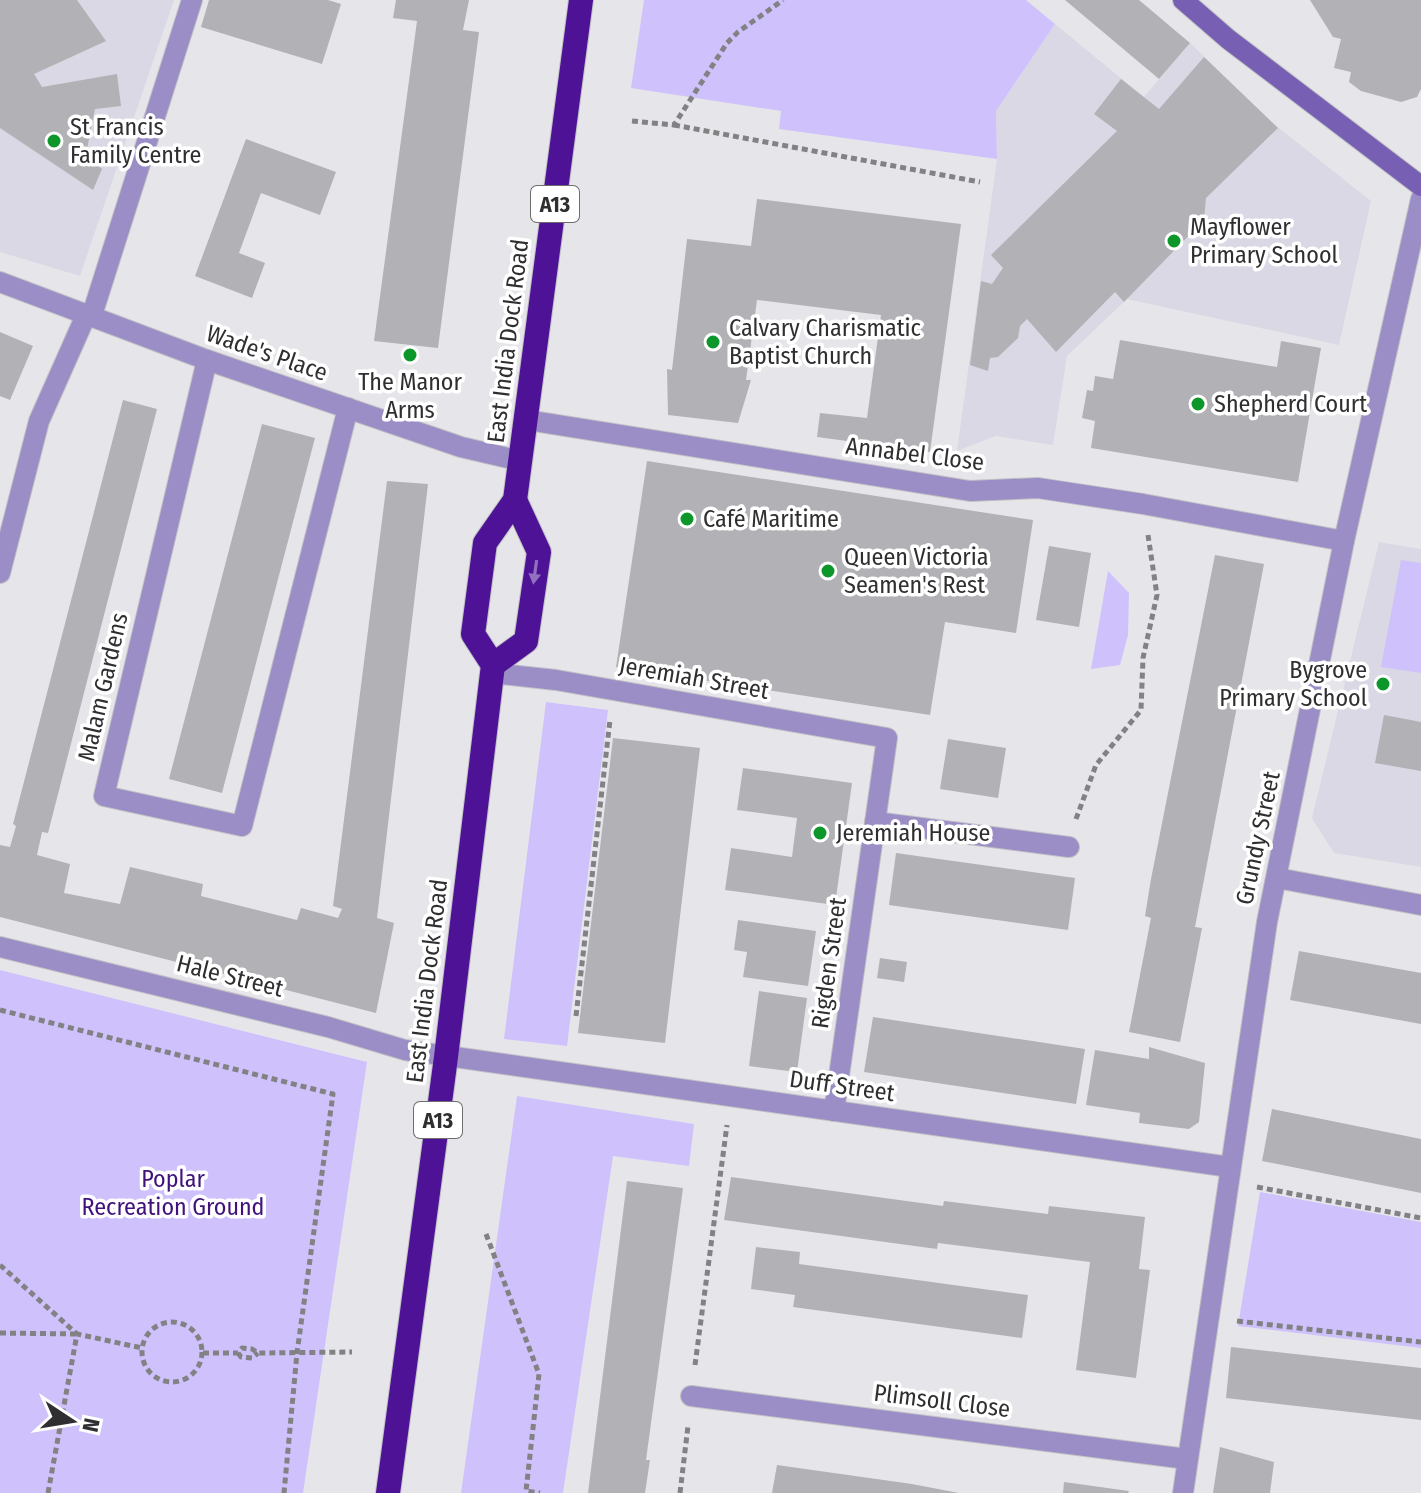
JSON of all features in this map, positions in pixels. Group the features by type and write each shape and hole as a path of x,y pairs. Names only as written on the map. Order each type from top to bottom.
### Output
{"highway":[{"name":"East India Dock Road","path":"388,1493 446,1057 492,669 473,634 485,543 515,500 581,0"},
{"path":"492,669 526,641 539,552 515,500"}],"street":[{"path":"0,573 39,421 89,314 192,0"},
{"path":"1183,0 1228,39 1421,186"},
{"name":"Grundy Street","path":"1183,1493 1267,922 1344,541 1421,199"},
{"name":"Wade's Place","path":"0,282 207,360 461,447 521,461"},
{"name":"Malam Gardens","path":"207,360 104,796 242,826 348,408"},
{"name":"Annabel Close","path":"527,420 970,491 1038,488 1344,541"},
{"name":"Jeremiah Street","path":"492,669 887,738"},
{"name":"Rigden Street","path":"834,1111 887,738"},
{"path":"875,822 1069,847"},
{"path":"1277,878 1421,905"},
{"name":"Hale Street","path":"0,947 314,1024 405,1050 446,1057"},
{"name":"Duff Street","path":"446,1057 834,1111 1230,1174"},
{"name":"Plimsoll Close","path":"691,1396 1187,1459"}],"path":[{"path":"674,125 727,43 783,0"},
{"path":"632,121 674,125 980,182"},
{"path":"1069,847 1079,805 1096,765 1141,710 1143,658 1157,595 1143,504"},
{"path":"576,1016 615,691"},
{"path":"0,1010 333,1094 297,1353 284,1493"},
{"path":"680,1493 730,1096"},
{"path":"1230,1174 1421,1218"},
{"path":"486,1234 539,1374 526,1491 540,1493"},
{"path":"0,1265 77,1334"},
{"path":"1208,1317 1421,1342"},
{"path":"175,1321 190,1327 200,1338 203,1353 197,1369 185,1379 169,1382 154,1376 144,1364 142,1348 148,1333 160,1324 175,1321"},
{"path":"0,1333 77,1334 142,1348"},
{"path":"48,1493 77,1334"},
{"path":"203,1353 238,1353 242,1348 258,1353 352,1352"}],"shaded area":[{"path":"0,0 174,0 80,276 0,252"},
{"name":"Mayflower Primary School","path":"1055,24 1144,97 1190,43 1274,124 1371,201 1339,345 1127,299 1067,356 1053,445 996,436 957,451 997,159 996,111"},
{"name":"Bygrove Primary School","path":"1379,542 1421,549 1421,867 1334,853 1312,818"}],"green space":[{"path":"644,0 1026,0 1055,24 996,111 997,159 779,129 781,111 631,88"},
{"path":"1401,560 1421,563 1421,673 1381,667"},
{"path":"1108,571 1129,593 1128,635 1120,665 1091,669"},
{"path":"546,702 608,710 567,1046 504,1039"},
{"name":"Poplar Recreation Ground","path":"0,970 367,1062 303,1493 0,1493"},
{"path":"517,1096 694,1124 689,1166 613,1156 563,1493 461,1493"},
{"path":"1260,1192 1421,1222 1421,1348 1238,1326"}],"building":[{"path":"0,0 77,0 106,41 34,74 42,87 117,74 121,106 95,109 86,154 102,169 93,190 0,128"},
{"path":"209,0 328,0 341,4 322,64 201,27"},
{"path":"396,0 469,0 463,30 479,32 438,348 374,341 417,21 393,18"},
{"path":"1065,0 1139,0 1190,43 1159,79"},
{"path":"1310,0 1421,0 1421,89 1417,97 1401,102 1361,91 1349,82 1351,72 1334,68 1341,39 1333,37"},
{"path":"1204,57 1278,128 1206,198 1204,220 1124,302 1115,292 1056,352 1027,319 1020,326 1018,338 998,357 990,358 988,371 970,365 981,281 992,284 1003,268 991,255 1117,131 1094,114 1121,79 1159,109"},
{"path":"246,139 336,172 320,215 261,193 239,253 265,263 252,298 195,276"},
{"name":"Calvary Charismatic Baptist Church","path":"757,199 961,224 930,452 817,437 820,413 867,418 881,315 757,300 746,380 751,380 738,423 668,415 667,369 672,370 687,239 751,246"},
{"path":"0,332 33,346 10,400 0,396"},
{"name":"Shepherd Court","path":"1120,340 1277,367 1281,341 1321,348 1298,482 1091,448 1095,421 1082,418 1087,390 1093,391 1095,376 1113,379"},
{"path":"123,400 157,409 48,833 42,832 37,855 70,864 64,893 120,904 130,867 203,884 201,896 297,920 301,908 338,918 342,909 333,906 387,481 428,484 377,918 394,923 376,1013 0,917 0,845 10,847 16,826 13,824"},
{"path":"262,424 315,438 222,793 169,779"},
{"name":"Queen Victoria Seamen's Rest","path":"647,461 1033,520 1016,633 945,622 930,715 616,667"},
{"path":"1049,546 1091,553 1079,627 1036,620"},
{"path":"1215,555 1264,564 1195,927 1202,928 1180,1042 1129,1032 1151,918 1145,916 1151,879"},
{"path":"1384,715 1421,722 1421,771 1375,763"},
{"path":"613,738 700,748 665,1043 578,1033"},
{"path":"948,739 1006,748 998,798 940,789"},
{"name":"Jeremiah House","path":"743,768 852,783 835,905 725,890 731,848 792,857 797,818 737,810"},
{"path":"896,853 1075,878 1068,930 889,905"},
{"path":"738,920 816,931 808,986 743,977 747,952 734,950"},
{"path":"1299,951 1421,973 1421,1024 1290,1000"},
{"path":"880,958 907,962 904,982 877,978"},
{"path":"759,991 807,998 797,1072 749,1066"},
{"path":"873,1017 1085,1049 1076,1104 864,1072"},
{"path":"1149,1047 1205,1063 1199,1122 1189,1129 1139,1123 1140,1113 1086,1105 1095,1050 1149,1059"},
{"path":"1272,1109 1421,1139 1421,1193 1262,1161"},
{"path":"731,1177 943,1206 944,1201 1048,1214 1049,1206 1145,1217 1139,1269 1150,1270 1136,1378 1076,1370 1090,1262 938,1243 937,1249 724,1220"},
{"path":"627,1181 683,1188 646,1460 650,1460 645,1493 588,1493"},
{"path":"756,1247 800,1252 799,1264 1028,1295 1022,1338 793,1307 795,1295 751,1289"},
{"path":"1231,1347 1421,1368 1421,1420 1226,1398"},
{"path":"1220,1447 1274,1462 1270,1493 1213,1493"},
{"path":"777,1465 912,1484 959,1493 772,1493"},
{"path":"1064,1482 1129,1491 1063,1493"}],"place":[{"name":"St Francis Family Centre","path":"54,141"},
{"name":"Mayflower Primary School","path":"1174,241"},
{"name":"Calvary Charismatic Baptist Church","path":"713,342"},
{"name":"The Manor Arms","path":"410,355"},
{"name":"Shepherd Court","path":"1198,404"},
{"name":"Café Maritime","path":"687,519"},
{"name":"Queen Victoria Seamen's Rest","path":"828,571"},
{"name":"Bygrove Primary School","path":"1383,684"},
{"name":"Jeremiah House","path":"820,833"}]}
